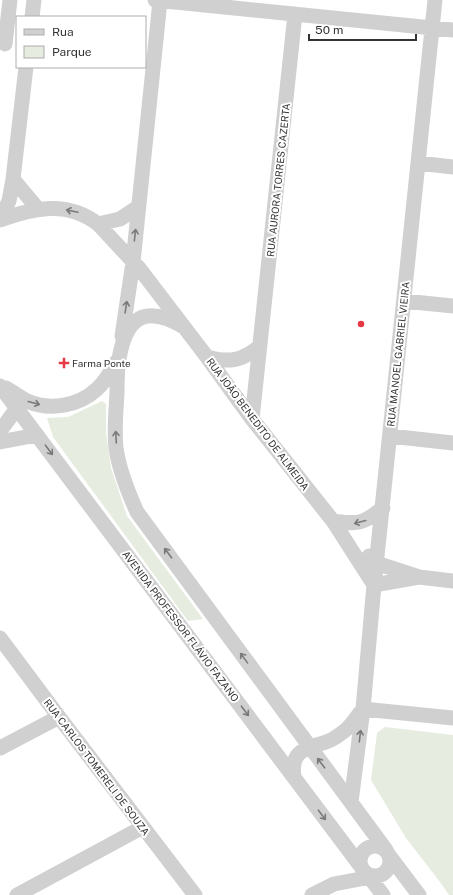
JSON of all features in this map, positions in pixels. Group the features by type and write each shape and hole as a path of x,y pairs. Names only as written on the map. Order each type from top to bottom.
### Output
{"street":[{"path":"7,45 10,0"},
{"path":"32,16 34,0"},
{"path":"419,895 137,512 123,476 116,448 115,425 118,360 133,262 157,0 453,30"},
{"name":"RUA MANOEL GABRIEL VIEIRA","path":"351,802 363,709 376,563 383,508 435,0"},
{"name":"RUA AURORA TORRES CAZERTA","path":"252,419 295,14"},
{"path":"0,220 9,201 13,178 26,68"},
{"path":"418,163 453,167"},
{"path":"13,178 38,209"},
{"path":"98,224 120,219 138,207"},
{"name":"RUA JOÃO BENEDITO DE ALMEIDA","path":"0,220 20,213 52,208 71,210 85,215 98,224 139,268 252,419 332,521 374,585 419,577"},
{"path":"404,301 453,306"},
{"name":"RUA JOÃO BENEDITO DE ALMEIDA","path":"118,360 128,328 134,322 142,318 159,316 170,319 184,327"},
{"path":"207,357 221,360 235,359 249,355 260,346"},
{"path":"0,385 28,401 62,406 85,397 98,389 118,360"},
{"name":"AVENIDA PROFESSOR FLÁVIO FAZANO","path":"0,385 294,777 365,869 383,895"},
{"path":"0,431 17,408"},
{"path":"0,442 37,435"},
{"path":"390,436 453,443"},
{"path":"332,521 356,524 370,518 383,508"},
{"name":"RUA JOÃO BENEDITO DE ALMEIDA","path":"332,521 376,563 419,577 453,581"},
{"name":"RUA CARLOS TOMERELI DE SOUZA","path":"0,638 195,895"},
{"path":"294,777 292,768 295,759 301,751 309,746 329,741 344,731 363,709 453,718"},
{"path":"0,748 59,717"},
{"path":"17,895 143,828"},
{"path":"312,895 365,869 384,873 390,862 387,852 379,846 371,846 365,850 365,869"},
{"path":"334,884 365,869"}],"green space":[{"path":"102,401 106,404 106,432 111,468 127,516 203,619 188,621 53,437 47,418 68,417"},
{"path":"385,727 453,735 453,895 449,895 406,838 371,780 377,733"}],"place":[{"name":"ㅤ","path":"361,324"},
{"name":"Farma Ponte","path":"64,363"}]}
